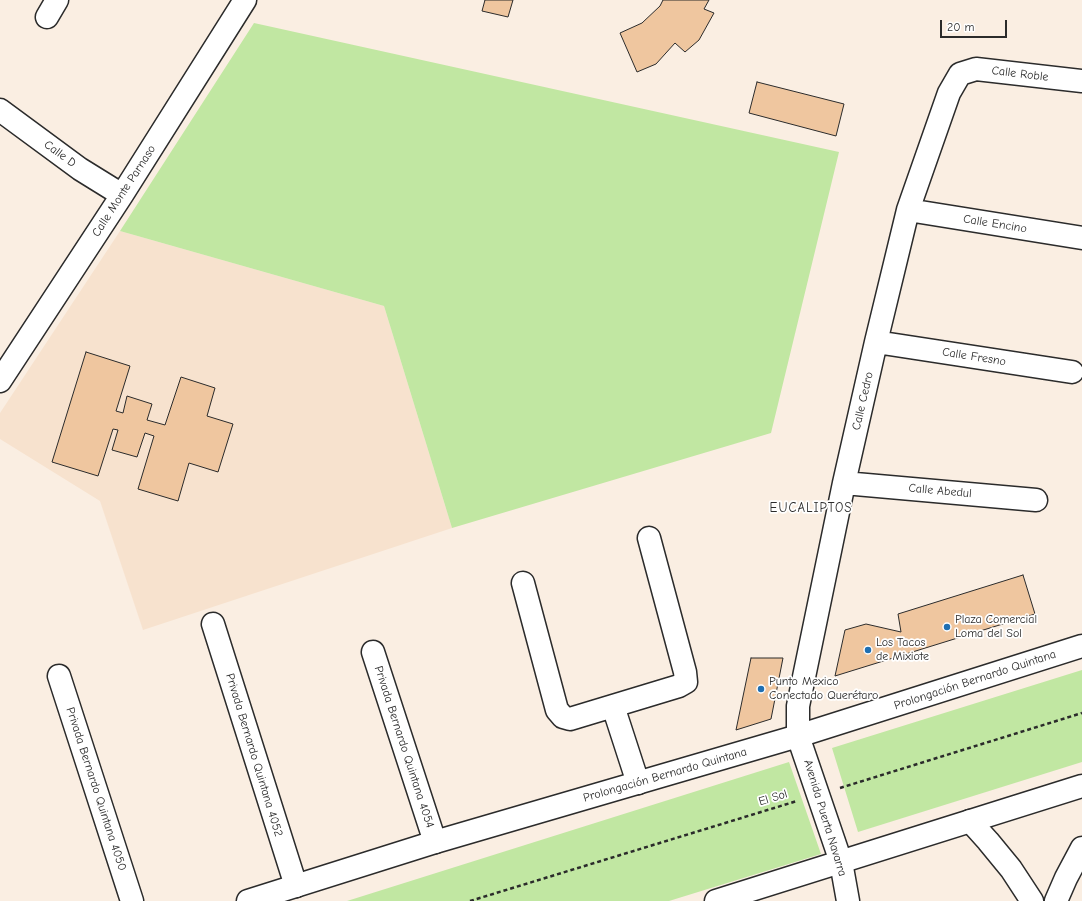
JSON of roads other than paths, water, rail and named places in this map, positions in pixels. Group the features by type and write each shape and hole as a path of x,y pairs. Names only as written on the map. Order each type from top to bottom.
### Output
{"street":[{"name":"Calle Monte Parnaso","path":"0,381 122,195 245,0"},
{"name":"Calle Roble","path":"960,74 976,69 1082,81"},
{"name":"Calle Cedro","path":"798,736 798,706 844,483 908,210 949,93 960,74"},
{"name":"Calle D","path":"0,110 80,169 122,195"},
{"name":"Calle Encino","path":"908,210 1082,238"},
{"name":"Calle Fresno","path":"876,342 1072,372"},
{"name":"Calle Abedul","path":"844,483 1036,500"},
{"path":"523,583 557,710 563,717 570,719 679,686 686,682 685,672 649,538"},
{"name":"Privada Bernardo Quintana 4052","path":"213,624 296,886"},
{"name":"Prolongación Bernardo Quintana","path":"248,901 435,842 798,736 1082,646"},
{"name":"Privada Bernardo Quintana 4054","path":"373,652 435,842"},
{"name":"Privada Bernardo Quintana 4050","path":"59,676 132,901"},
{"path":"613,706 638,783"},
{"name":"Avenida Puerta Navarra","path":"798,736 841,862 848,901"},
{"path":"716,901 1082,786"},
{"path":"970,821 1011,869 1032,901"},
{"path":"1056,901 1082,848"}],"place":[{"name":"Plaza Comercial Loma del Sol","path":"947,627"},
{"name":"Los Tacos de Mixiote","path":"868,650"},
{"name":"Punto Mexico Conectado Querétaro","path":"761,689"}],"district":[{"name":"EUCALIPTOS","path":"811,508"}]}
